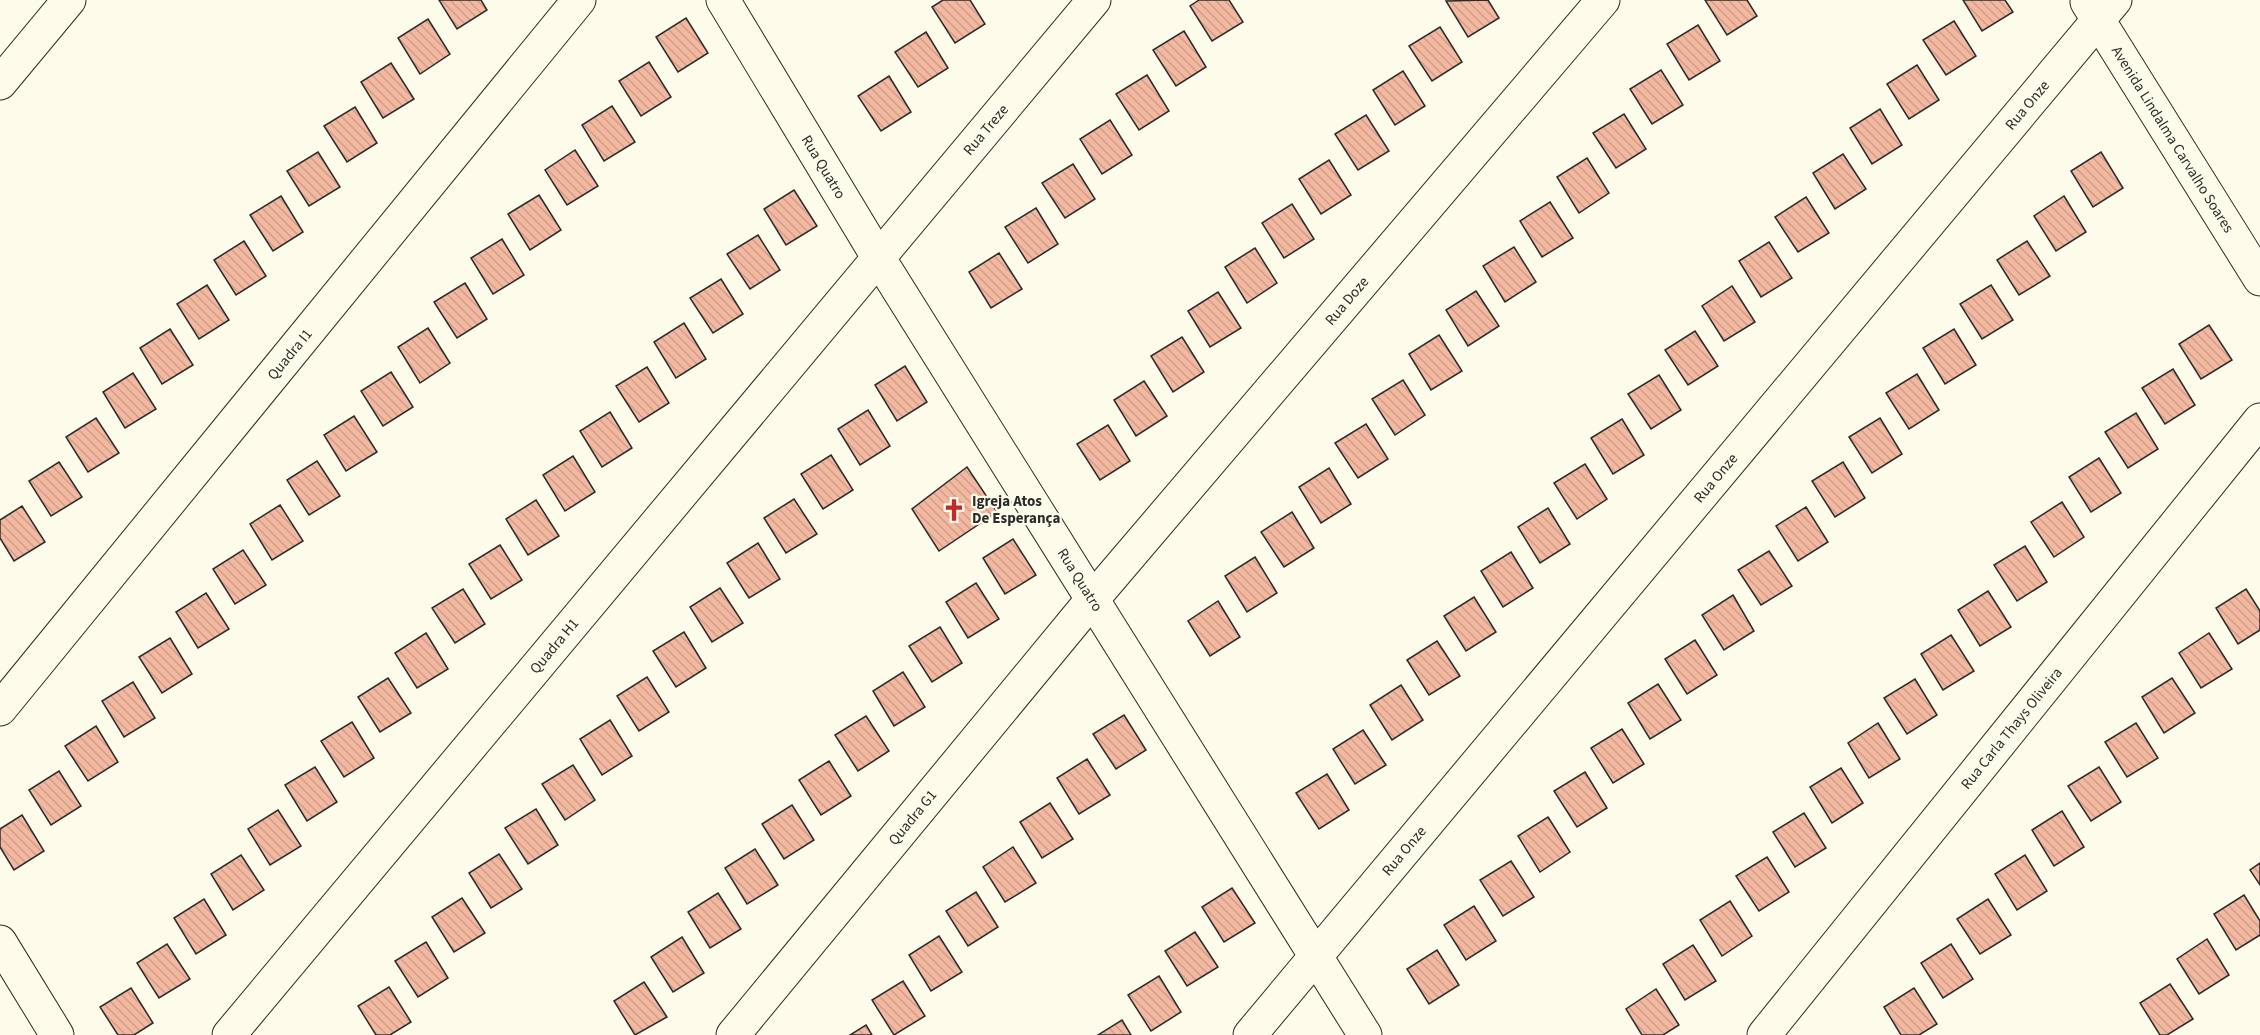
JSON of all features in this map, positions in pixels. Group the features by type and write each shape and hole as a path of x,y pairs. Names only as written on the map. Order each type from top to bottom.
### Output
{"street":[{"path":"0,82 69,0"},
{"name":"Quadra I1","path":"0,709 579,0"},
{"name":"Rua Quatro","path":"723,0 878,257 1091,601 1365,1035"},
{"name":"Rua Treze","path":"878,257 1094,0"},
{"name":"Rua Doze","path":"1091,601 1603,0"},
{"name":"Avenida Lindalma Carvalho Soares","path":"2100,6 2260,279"},
{"name":"Rua Onze","path":"1250,1035 2100,6"},
{"name":"Quadra H1","path":"229,1035 878,257"},
{"name":"Rua Carla Thays Oliveira","path":"1764,1035 2260,420"},
{"name":"Quadra G1","path":"733,1035 1091,601"},
{"path":"0,942 57,1035"}],"building":[{"path":"439,0 481,0 487,10 457,29"},
{"path":"943,0 970,0 985,24 955,43 932,7"},
{"path":"1199,0 1229,0 1243,22 1212,41 1190,6"},
{"path":"1488,0 1499,18 1468,37 1446,1"},
{"path":"1705,0 1747,0 1757,16 1727,35"},
{"path":"1963,0 2005,0 2013,12 1982,31"},
{"path":"686,18 708,53 678,72 656,37"},
{"path":"428,19 450,54 420,74 398,38"},
{"path":"1954,21 1976,56 1946,75 1923,40"},
{"path":"1698,25 1720,61 1689,80 1667,44"},
{"path":"1440,27 1462,62 1432,81 1409,46"},
{"path":"1184,31 1206,67 1176,86 1153,50"},
{"path":"926,32 948,68 918,87 895,52"},
{"path":"649,62 671,97 641,116 619,81"},
{"path":"391,63 414,99 383,118 361,82"},
{"path":"1917,65 1939,100 1909,119 1887,84"},
{"path":"1661,70 1683,105 1652,124 1630,89"},
{"path":"1403,71 1425,106 1395,125 1373,90"},
{"path":"1147,75 1169,111 1139,130 1116,94"},
{"path":"889,76 911,112 881,131 858,96"},
{"path":"612,106 635,142 604,161 582,125"},
{"path":"355,107 377,143 347,162 324,126"},
{"path":"1880,109 1902,145 1872,164 1850,128"},
{"path":"1624,114 1646,149 1616,168 1593,133"},
{"path":"1366,115 1389,151 1358,170 1335,134"},
{"path":"1110,120 1132,155 1102,174 1080,139"},
{"path":"575,150 598,186 567,205 545,170"},
{"path":"318,152 340,187 309,206 287,171"},
{"path":"2101,152 2123,188 2093,207 2071,171"},
{"path":"1843,154 1866,189 1835,209 1813,173"},
{"path":"1587,158 1609,193 1579,213 1557,177"},
{"path":"1329,160 1351,195 1321,214 1299,179"},
{"path":"1073,164 1095,199 1065,218 1042,183"},
{"path":"794,190 817,226 786,245 764,209"},
{"path":"539,195 561,230 530,250 508,214"},
{"path":"281,196 303,232 273,251 250,215"},
{"path":"2064,196 2086,232 2056,251 2034,216"},
{"path":"1806,197 1829,233 1798,252 1775,217"},
{"path":"1550,202 1573,238 1542,257 1520,221"},
{"path":"1292,204 1314,239 1284,258 1262,223"},
{"path":"1036,208 1058,244 1028,263 1005,227"},
{"path":"758,235 780,270 750,289 727,254"},
{"path":"502,239 524,275 493,294 471,258"},
{"path":"244,241 266,276 236,295 214,260"},
{"path":"2027,241 2050,276 2019,295 1997,260"},
{"path":"1769,242 1792,278 1761,297 1739,261"},
{"path":"1514,247 1536,282 1505,302 1483,266"},
{"path":"1255,248 1277,283 1247,303 1225,267"},
{"path":"999,253 1022,289 991,308 969,272"},
{"path":"721,279 743,314 713,333 690,298"},
{"path":"465,283 487,319 457,338 434,302"},
{"path":"207,285 229,320 199,339 177,304"},
{"path":"1991,285 2013,320 1982,339 1960,304"},
{"path":"1732,286 1755,322 1724,341 1702,306"},
{"path":"1476,291 1499,326 1468,346 1446,310"},
{"path":"1218,292 1241,328 1210,347 1188,311"},
{"path":"684,323 706,359 676,378 654,342"},
{"path":"2209,325 2232,360 2201,379 2179,344"},
{"path":"428,328 450,363 420,383 398,347"},
{"path":"170,329 193,365 162,384 140,348"},
{"path":"1954,329 1976,365 1945,384 1923,348"},
{"path":"1695,331 1718,366 1688,385 1665,350"},
{"path":"1439,335 1462,371 1431,390 1409,354"},
{"path":"1182,337 1204,372 1173,392 1151,356"},
{"path":"905,366 927,402 897,421 875,385"},
{"path":"647,367 669,403 639,422 616,386"},
{"path":"2173,369 2195,405 2165,424 2142,388"},
{"path":"391,372 413,407 383,426 361,391"},
{"path":"133,373 156,409 125,428 103,392"},
{"path":"1917,374 1939,410 1909,429 1886,393"},
{"path":"1659,375 1681,410 1651,429 1628,394"},
{"path":"1403,380 1425,415 1395,435 1372,399"},
{"path":"1144,381 1167,416 1136,436 1114,400"},
{"path":"868,410 890,446 860,465 838,429"},
{"path":"610,412 632,448 602,467 580,431"},
{"path":"2136,413 2158,449 2128,468 2105,432"},
{"path":"354,416 377,452 346,471 324,435"},
{"path":"96,418 119,453 88,472 66,437"},
{"path":"1880,418 1902,454 1872,473 1849,437"},
{"path":"1622,419 1644,455 1613,474 1591,438"},
{"path":"1366,424 1388,459 1358,478 1335,443"},
{"path":"1108,425 1130,461 1100,480 1077,444"},
{"path":"831,455 853,490 823,509 801,474"},
{"path":"573,456 595,492 565,511 543,475"},
{"path":"2099,458 2121,493 2091,512 2069,477"},
{"path":"317,461 340,496 309,515 287,480"},
{"path":"59,462 82,497 51,516 29,481"},
{"path":"1843,462 1865,498 1835,517 1812,481"},
{"path":"1585,464 1607,499 1577,519 1554,483"},
{"name":"Igreja Atos De Esperança","path":"967,467 997,512 939,551 912,509"},
{"path":"1329,468 1351,504 1321,523 1299,487"},
{"path":"794,499 817,534 786,553 764,518"},
{"path":"536,500 559,536 528,555 506,519"},
{"path":"2062,502 2084,537 2054,557 2031,522"},
{"path":"280,505 303,541 272,560 250,524"},
{"path":"22,506 45,542 14,561 0,538 0,520"},
{"path":"1806,507 1828,542 1798,561 1776,526"},
{"path":"1548,508 1570,544 1540,563 1518,527"},
{"path":"1292,512 1314,548 1284,567 1261,532"},
{"path":"1013,539 1036,575 1005,594 983,558"},
{"path":"758,543 780,579 749,598 727,563"},
{"path":"500,545 522,580 491,599 469,564"},
{"path":"2025,546 2047,582 2017,601 1994,565"},
{"path":"243,550 266,585 235,604 213,569"},
{"path":"1769,551 1792,586 1761,605 1738,570"},
{"path":"1511,552 1533,588 1503,607 1481,571"},
{"path":"1255,557 1277,593 1247,612 1225,576"},
{"path":"976,583 999,619 968,638 946,602"},
{"path":"720,588 743,623 712,642 690,607"},
{"path":"463,589 485,624 455,643 432,608"},
{"path":"2246,589 2260,611 2260,630 2238,644 2216,608"},
{"path":"1988,591 2011,627 1980,646 1958,610"},
{"path":"206,593 229,629 198,648 176,612"},
{"path":"1733,595 1754,631 1724,650 1702,615"},
{"path":"1474,597 1496,632 1466,651 1444,616"},
{"path":"1218,601 1240,637 1210,656 1188,621"},
{"path":"940,627 962,663 932,682 909,646"},
{"path":"684,632 706,668 676,687 653,651"},
{"path":"426,633 448,669 417,688 395,653"},
{"path":"2209,633 2232,669 2201,688 2179,653"},
{"path":"1951,635 1974,671 1943,690 1921,654"},
{"path":"170,638 192,674 162,693 139,657"},
{"path":"1695,640 1717,675 1687,694 1665,659"},
{"path":"1437,641 1460,676 1429,695 1407,660"},
{"path":"903,672 925,707 894,726 873,691"},
{"path":"647,677 669,712 639,731 617,696"},
{"path":"388,678 411,713 380,732 358,697"},
{"path":"2172,678 2195,713 2164,733 2142,697"},
{"path":"1915,679 1937,715 1907,734 1884,698"},
{"path":"133,682 155,718 124,737 102,701"},
{"path":"1658,684 1681,720 1650,739 1628,703"},
{"path":"1401,685 1423,720 1392,740 1370,705"},
{"path":"1124,715 1146,750 1116,769 1093,734"},
{"path":"866,716 889,751 858,771 835,735"},
{"path":"610,720 632,756 602,775 580,739"},
{"path":"352,722 374,758 344,777 321,741"},
{"path":"1878,723 1900,759 1869,778 1848,743"},
{"path":"2136,723 2158,758 2127,777 2105,742"},
{"path":"96,726 118,762 88,781 65,746"},
{"path":"1622,729 1644,764 1613,783 1591,748"},
{"path":"1363,730 1386,765 1355,784 1333,749"},
{"path":"1087,759 1110,795 1079,814 1057,778"},
{"path":"829,761 851,796 821,815 799,780"},
{"path":"573,765 595,800 565,820 542,784"},
{"path":"315,767 337,802 307,821 285,785"},
{"path":"2099,767 2121,802 2091,821 2068,786"},
{"path":"1841,768 1863,803 1832,823 1810,787"},
{"path":"59,771 81,806 51,825 29,790"},
{"path":"1585,772 1607,808 1577,827 1554,791"},
{"path":"1327,774 1349,810 1319,829 1296,793"},
{"path":"1050,803 1073,839 1042,858 1020,822"},
{"path":"792,805 814,840 784,859 762,824"},
{"path":"536,809 558,845 528,864 505,828"},
{"path":"278,810 301,846 270,865 248,829"},
{"path":"2062,811 2084,847 2054,866 2032,830"},
{"path":"1804,813 1826,848 1795,867 1773,832"},
{"path":"22,815 44,851 14,870 0,847 0,829"},
{"path":"1548,817 1570,852 1540,872 1518,836"},
{"path":"1013,847 1036,883 1005,902 983,867"},
{"path":"755,849 778,885 747,904 725,868"},
{"path":"499,854 522,889 491,908 469,873"},
{"path":"241,855 264,890 233,910 211,874"},
{"path":"2025,855 2047,891 2017,910 1995,874"},
{"path":"1767,857 1789,892 1759,911 1736,876"},
{"path":"1511,861 1534,897 1503,916 1480,880"},
{"path":"2260,863 2260,885 2250,870"},
{"path":"1232,888 1255,923 1224,942 1202,907"},
{"path":"976,892 998,927 968,946 946,911"},
{"path":"718,893 741,929 710,948 688,912"},
{"path":"2244,895 2260,921 2260,935 2236,950 2214,914"},
{"path":"462,898 485,933 454,952 432,917"},
{"path":"204,899 226,935 196,954 174,918"},
{"path":"1988,899 2011,935 1980,954 1957,919"},
{"path":"1730,901 1752,936 1722,956 1700,920"},
{"path":"1474,906 1496,941 1466,960 1444,925"},
{"path":"1195,932 1218,967 1187,986 1165,951"},
{"path":"939,936 962,972 931,991 909,955"},
{"path":"682,937 704,973 673,992 651,957"},
{"path":"2207,939 2229,975 2199,994 2177,959"},
{"path":"426,942 448,978 418,997 395,961"},
{"path":"167,944 190,979 159,998 137,963"},
{"path":"1951,944 1973,979 1943,998 1921,963"},
{"path":"1693,945 1716,981 1685,1000 1663,964"},
{"path":"1437,950 1459,985 1429,1004 1407,969"},
{"path":"1159,976 1181,1012 1151,1031 1128,995"},
{"path":"903,981 925,1016 894,1035 872,1000"},
{"path":"644,982 667,1017 635,1035 614,1001"},
{"path":"2170,984 2193,1019 2167,1035 2160,1035 2140,1003"},
{"path":"389,987 411,1022 390,1035 376,1035 358,1006"},
{"path":"131,988 153,1023 134,1035 118,1035 100,1007"},
{"path":"1914,988 1937,1024 1919,1035 1901,1035 1884,1007"},
{"path":"1656,989 1679,1025 1663,1035 1642,1035 1626,1009"},
{"path":"1122,1020 1131,1035 1098,1035"},
{"path":"866,1025 872,1035 850,1035"}],"place":[{"name":"Igreja Atos De Esperança","path":"954,510"}]}
